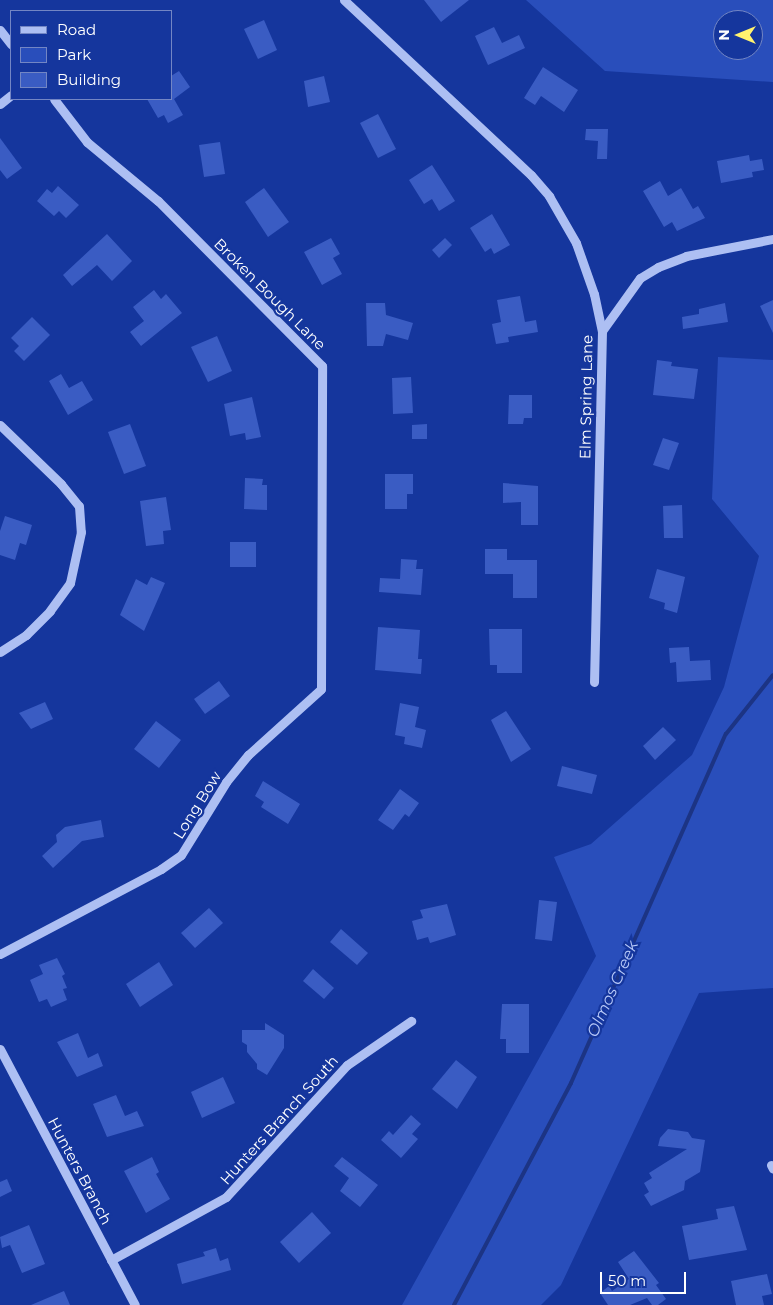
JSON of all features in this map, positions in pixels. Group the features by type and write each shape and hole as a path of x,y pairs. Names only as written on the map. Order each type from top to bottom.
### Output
{"street":[{"name":"Elm Spring Lane","path":"344,0 531,175 549,196 576,243 594,294 602,331 594,682"},
{"path":"0,30 10,43"},
{"path":"0,104 10,96"},
{"name":"Broken Bough Lane","path":"55,100 87,142 158,201 322,366 321,689"},
{"path":"602,331 640,278 658,267 686,256 773,238"},
{"path":"0,425 62,484 79,506 82,532 70,583 50,611 26,635 0,652"},
{"name":"Long Bow","path":"0,954 161,869 181,855 226,782 248,755 321,689"},
{"name":"Hunters Branch South","path":"111,1260 222,1201 347,1065 412,1022"},
{"name":"Hunters Branch","path":"0,1049 135,1305"}],"green space":[{"path":"526,0 773,0 773,82 605,71"},
{"path":"718,357 773,360 773,988 699,993 561,1285 541,1305 402,1305 596,956 554,857 591,844 692,755 724,687 759,556 712,499"}],"building":[{"path":"424,0 469,0 441,22"},
{"path":"264,20 277,50 258,59 244,29"},
{"path":"494,27 502,43 519,35 525,48 488,65 475,36"},
{"path":"543,67 578,90 564,112 541,96 535,105 524,98"},
{"path":"179,71 190,87 174,99 183,115 168,123 164,115 158,118 148,100 172,100 172,75"},
{"path":"324,76 330,102 308,107 304,81"},
{"path":"378,114 396,149 378,158 360,123"},
{"path":"586,129 608,129 607,159 597,159 598,141 585,140"},
{"path":"0,138 22,168 7,179 0,170"},
{"path":"220,142 225,174 204,177 199,145"},
{"path":"749,155 750,161 762,159 764,170 752,172 753,177 721,183 717,161"},
{"path":"432,165 455,201 439,211 432,199 424,204 409,180"},
{"path":"660,181 668,196 681,188 693,209 698,206 705,218 677,231 672,222 664,227 643,191"},
{"path":"58,186 79,205 66,218 59,211 54,216 37,201 47,189 52,193"},
{"path":"264,188 289,222 268,237 245,202"},
{"path":"492,214 510,245 494,254 491,248 485,252 470,228"},
{"path":"107,234 132,261 112,281 97,265 72,286 63,275"},
{"path":"331,238 340,254 333,258 342,274 322,285 304,252"},
{"path":"445,238 452,245 439,258 432,250"},
{"path":"154,290 161,299 166,294 182,313 141,346 130,332 144,321 133,307"},
{"path":"520,296 525,322 536,320 538,332 508,337 509,342 496,344 492,324 501,322 497,300"},
{"path":"773,300 773,333 760,306"},
{"path":"366,303 385,303 386,315 413,323 408,340 386,334 383,346 367,346"},
{"path":"725,303 728,322 683,329 682,317 699,314 699,309"},
{"path":"32,317 50,335 24,361 14,351 19,346 11,338"},
{"path":"217,336 232,371 208,382 191,347"},
{"path":"657,360 672,362 671,366 698,369 694,399 653,395"},
{"path":"61,374 69,388 82,381 93,400 68,415 49,381"},
{"path":"411,377 413,413 393,414 392,378"},
{"path":"509,395 532,395 532,418 524,418 523,424 508,424"},
{"path":"252,397 261,437 246,440 245,433 230,436 224,404"},
{"path":"130,424 146,466 124,474 108,432"},
{"path":"427,424 427,439 412,439 412,425"},
{"path":"663,438 679,443 669,470 653,465"},
{"path":"385,474 413,474 413,494 407,494 407,509 385,509"},
{"path":"245,478 263,479 262,485 267,485 267,510 244,509"},
{"path":"503,483 538,486 538,525 521,525 521,502 503,503"},
{"path":"166,497 171,530 163,531 164,544 146,546 140,501"},
{"path":"682,505 683,538 664,538 663,506"},
{"path":"5,516 32,525 26,545 20,543 15,560 0,555 0,531"},
{"path":"230,542 256,542 256,567 230,567"},
{"path":"485,549 507,549 507,560 537,560 537,598 513,598 513,574 485,574"},
{"path":"401,559 417,560 416,569 423,569 421,595 379,592 380,578 400,579"},
{"path":"657,569 685,577 677,613 664,609 665,603 649,598"},
{"path":"151,577 165,583 144,631 120,615 136,579 147,585"},
{"path":"378,627 420,630 418,659 422,659 421,674 375,670"},
{"path":"489,629 522,629 522,673 497,673 497,665 490,665"},
{"path":"689,647 690,661 710,660 711,680 677,682 676,662 670,663 669,648"},
{"path":"219,681 230,696 205,714 194,699"},
{"path":"45,702 53,719 31,729 19,713"},
{"path":"400,703 419,707 415,727 426,730 422,748 404,744 405,737 395,735"},
{"path":"506,711 531,749 511,762 491,720"},
{"path":"156,721 181,740 159,768 134,749"},
{"path":"663,727 676,740 655,760 643,746"},
{"path":"562,766 597,775 592,794 557,786"},
{"path":"263,781 300,804 288,824 261,807 264,802 255,796"},
{"path":"400,789 419,803 409,817 405,814 393,830 378,820"},
{"path":"101,820 104,837 82,841 53,868 42,856 57,842 56,835 65,827"},
{"path":"539,900 557,902 552,941 535,939"},
{"path":"447,904 456,935 430,943 428,937 417,940 412,921 423,918 420,910"},
{"path":"209,908 223,923 195,948 181,933"},
{"path":"341,929 368,953 357,965 330,942"},
{"path":"57,958 65,974 62,976 67,988 63,989 67,1000 51,1007 47,999 39,1002 30,980 43,974 39,965"},
{"path":"159,962 173,985 140,1007 126,984"},
{"path":"313,969 334,988 324,999 303,981"},
{"path":"502,1004 529,1004 529,1053 506,1053 506,1039 500,1039"},
{"path":"265,1023 284,1035 284,1048 267,1075 257,1069 257,1064 247,1052 247,1045 242,1042 242,1030 265,1030"},
{"path":"78,1033 88,1058 98,1053 103,1066 77,1077 57,1042"},
{"path":"456,1060 477,1077 457,1109 432,1089"},
{"path":"223,1077 235,1103 202,1118 191,1092"},
{"path":"116,1095 125,1116 137,1111 144,1126 107,1137 93,1104"},
{"path":"411,1115 421,1124 412,1134 418,1139 401,1158 381,1140 389,1131 393,1135"},
{"path":"668,1129 688,1132 692,1138 705,1140 700,1172 685,1181 684,1190 651,1206 644,1195 649,1192 644,1183 652,1178 649,1173 687,1149 658,1146 660,1138"},
{"path":"152,1157 159,1172 156,1174 170,1199 146,1213 124,1171"},
{"path":"342,1157 378,1185 360,1207 340,1191 349,1178 334,1166"},
{"path":"7,1179 12,1191 0,1197 0,1182"},
{"path":"734,1206 747,1250 689,1260 682,1226 718,1219 716,1209"},
{"path":"312,1212 331,1233 299,1263 280,1242"},
{"path":"29,1225 45,1264 22,1273 10,1245 2,1248 0,1237"},
{"path":"216,1248 220,1261 228,1258 231,1270 182,1284 177,1264 205,1256 203,1252"},
{"path":"634,1251 659,1283 656,1285 666,1299 658,1305 652,1305 647,1298 630,1305 608,1305 600,1293 609,1286 612,1291 629,1279 618,1262"},
{"path":"767,1274 772,1294 762,1296 764,1305 736,1305 731,1281"},
{"path":"64,1291 70,1305 31,1305"}],"waterway":[{"name":"Olmos Creek","path":"454,1305 571,1083 726,734 773,675"}]}
